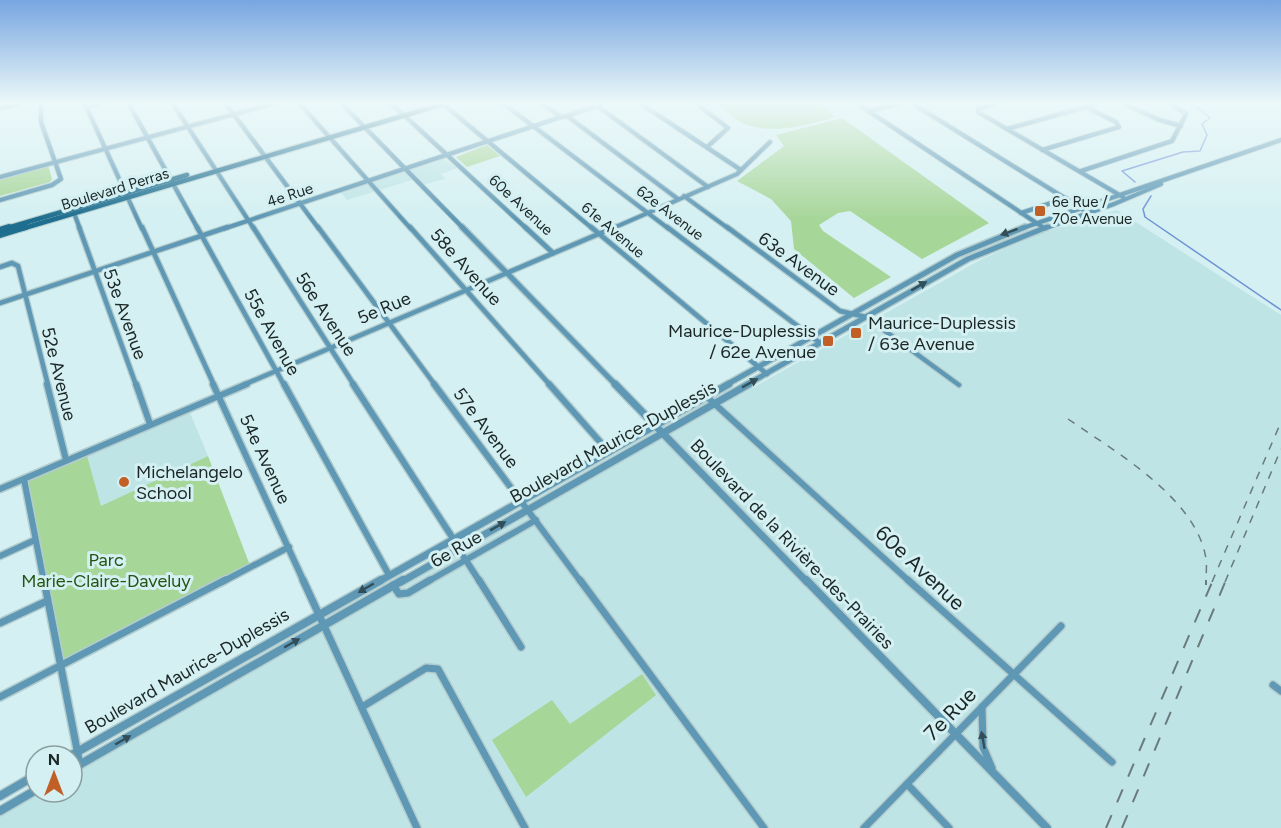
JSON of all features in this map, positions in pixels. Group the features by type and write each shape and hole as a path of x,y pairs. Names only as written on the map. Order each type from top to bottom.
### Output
{"main road":[{"name":"Boulevard Perras","path":"0,230 302,143"},
{"name":"Boulevard Perras","path":"0,235 127,195"}],"street":[{"path":"0,200 60,181 48,143"},
{"name":"54e Avenue","path":"103,143 417,828"},
{"path":"0,177 126,143"},
{"name":"55e Avenue","path":"150,143 389,575"},
{"name":"56e Avenue","path":"199,143 521,647"},
{"name":"57e Avenue","path":"255,143 764,828"},
{"name":"58e Avenue","path":"335,143 609,452"},
{"name":"Boulevard de la Rivière-des-Prairies","path":"379,143 1047,828"},
{"name":"60e Avenue","path":"435,143 553,253"},
{"name":"4e Rue","path":"0,303 487,143"},
{"name":"61e Avenue","path":"490,143 767,374"},
{"name":"62e Avenue","path":"555,143 820,343"},
{"path":"601,143 678,199"},
{"path":"647,143 708,187"},
{"path":"700,143 741,171"},
{"path":"707,147 712,143"},
{"name":"5e Rue","path":"0,489 708,187 741,171 769,143"},
{"path":"916,143 1044,228"},
{"path":"976,143 1089,213"},
{"path":"1030,143 1128,200"},
{"path":"1042,150 1067,143"},
{"path":"1080,171 1168,143"},
{"name":"Boulevard Maurice-Duplessis","path":"84,762 393,585 522,502 758,366 970,248 1119,194 1273,143"},
{"name":"Boulevard Maurice-Duplessis","path":"84,748 389,575 528,509 979,253 1128,200 1183,173"},
{"name":"63e Avenue","path":"684,196 840,311 866,317 959,386"},
{"path":"1021,213 1066,198"},
{"name":"53e Avenue","path":"75,213 150,424"},
{"path":"970,248 979,253"},
{"path":"0,267 17,264 25,294"},
{"name":"52e Avenue","path":"25,294 66,460"},
{"name":"60e Avenue","path":"706,396 1013,676 1112,762"},
{"path":"24,479 60,666 72,744"},
{"name":"6e Rue","path":"393,585 399,594 408,593 536,520"},
{"path":"0,556 35,540"},
{"path":"0,697 289,547"},
{"path":"0,623 47,601"},
{"name":"7e Rue","path":"864,828 1061,626"},
{"path":"362,707 426,668 438,669 525,828"},
{"path":"1273,685 1281,691"},
{"name":"Boulevard de la Rivière-des-Prairies","path":"982,706 983,747 994,772"},
{"path":"0,796 24,783"},
{"path":"907,784 949,828"},
{"path":"0,811 24,797"}],"shaded area":[{"path":"444,159 457,168 441,174 446,179 421,185 415,179 347,200 340,191"},
{"path":"1117,210 1281,315 1281,828 0,828 0,813 24,799 24,804 84,804 84,763 982,259 1043,232"},
{"name":"Michelangelo School","path":"188,408 208,456 101,507 86,452"}],"green space":[{"path":"782,143 876,143 989,223 922,259 850,211 838,213 819,225 823,231 891,277 854,298 794,249 791,221 771,199 737,181 784,146"},
{"path":"487,145 500,156 467,167 456,157"},
{"path":"48,165 52,179 50,182 0,196 0,178"},
{"name":"Parc Marie-Claire-Daveluy","path":"86,452 101,506 208,456 251,568 60,666 24,479"},
{"path":"642,674 656,695 526,797 492,740 552,700 570,724"}],"waterway":[{"path":"1135,182 1122,171 1183,152 1200,151 1204,143"},
{"path":"1151,196 1143,209 1145,217 1281,310"}],"railway":[{"path":"1068,419 1130,461 1171,496 1187,516 1199,537 1206,559 1206,585"},
{"path":"1212,582 1281,422"},
{"path":"1225,582 1281,449"},
{"path":"1106,828 1213,580"},
{"path":"1122,828 1226,580"}],"place":[{"name":"6e Rue / 70e Avenue","path":"1040,211"},
{"name":"Maurice-Duplessis / 63e Avenue","path":"856,333"},
{"name":"Maurice-Duplessis / 62e Avenue","path":"828,341"},
{"name":"Michelangelo School","path":"124,482"}]}
